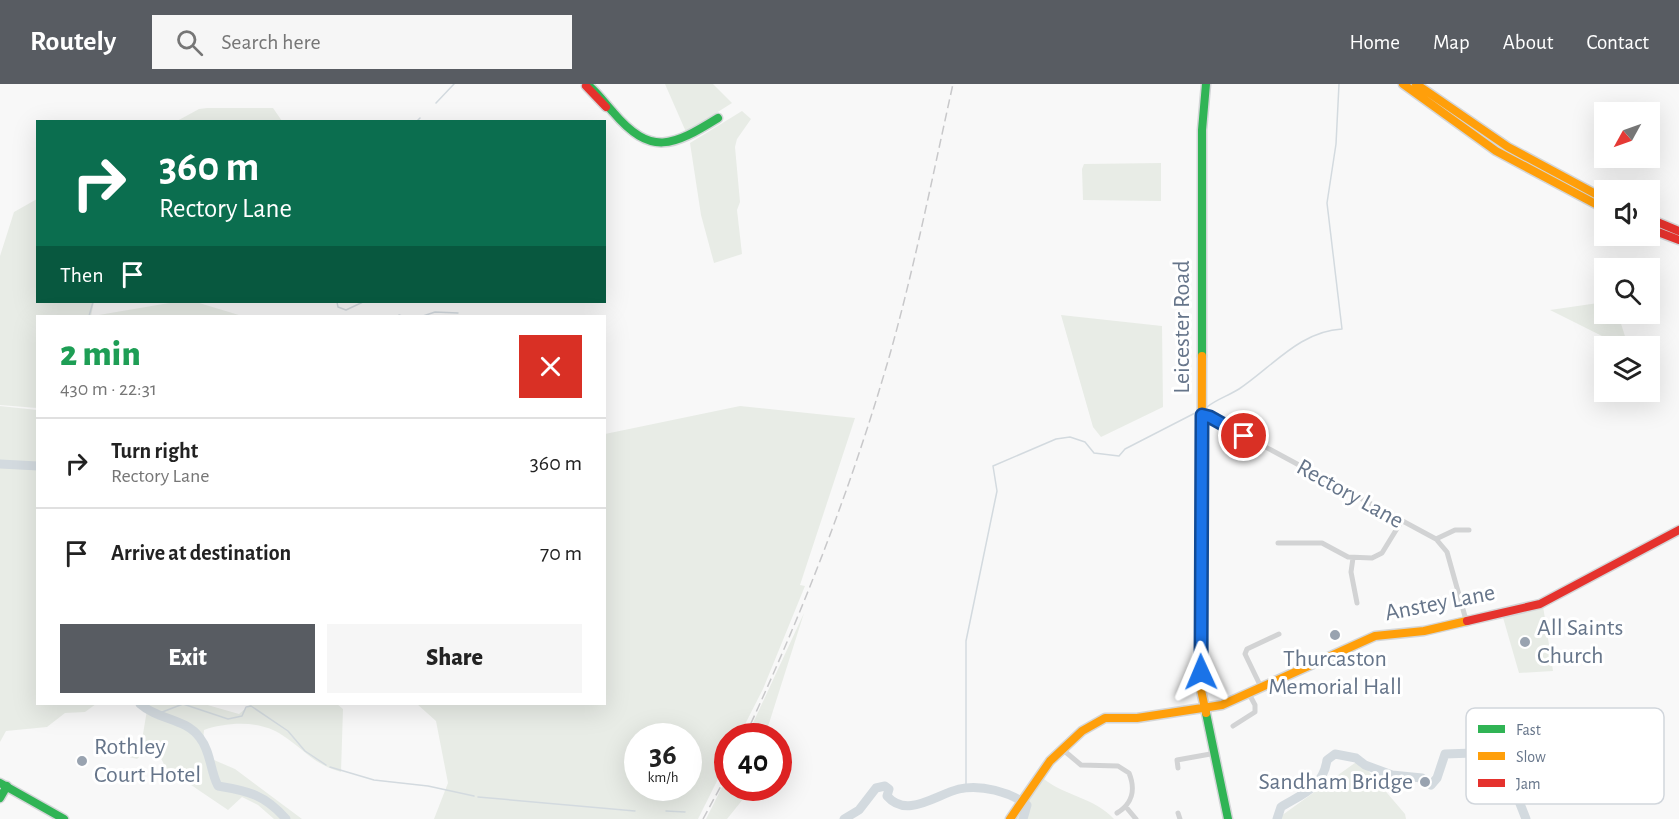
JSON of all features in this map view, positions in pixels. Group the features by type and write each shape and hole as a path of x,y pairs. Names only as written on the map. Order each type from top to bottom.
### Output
{"main road":[{"path":"586,84 600,94 611,110 636,135 659,145 679,142 718,118"},
{"name":"Leicester Road","path":"1206,84 1202,130 1201,690 1228,819"},
{"path":"1402,84 1496,151 1594,203"},
{"path":"1416,84 1475,128 1537,165 1594,194"},
{"path":"1660,223 1679,231"},
{"path":"1660,233 1679,240"},
{"name":"Anstey Lane","path":"1010,819 1062,749 1082,730 1105,718 1137,718 1222,705 1260,685 1375,636 1424,631 1540,604 1679,530"},
{"path":"0,798 4,784 64,819"}],"street":[{"name":"Rectory Lane","path":"1202,415 1210,417 1436,539"},
{"path":"1277,544 1322,543 1353,558 1372,558 1382,553 1401,522"},
{"path":"1466,620 1447,552 1436,539 1455,530 1468,530"},
{"path":"1353,558 1351,572 1357,603"},
{"path":"1355,595 1363,594"},
{"path":"1260,685 1245,654 1246,649 1279,634"},
{"path":"1233,726 1255,712 1255,705 1248,692"},
{"path":"1062,749 1081,765 1125,769 1133,786 1126,807 1117,813"},
{"path":"1174,753 1178,768"},
{"path":"1177,760 1215,753"},
{"path":"1126,807 1136,819"}],"shaded area":[{"path":"665,84 713,84 732,103 686,132"},
{"path":"273,108 281,120 179,120 199,109"},
{"path":"742,111 751,119 737,139 735,147 740,202 737,210 742,254 714,263 701,215 690,143"},
{"path":"1161,163 1161,201 1083,200 1082,169 1084,164"},
{"path":"36,200 36,303 94,303 91,315 36,315 36,408 0,405 0,256 14,212"},
{"path":"169,303 199,303 239,315 99,315"},
{"path":"1594,304 1594,324 1621,324 1625,336 1602,336 1550,310"},
{"path":"1061,315 1162,326 1163,407 1101,437 1093,427"},
{"path":"0,406 36,410 36,705 95,705 85,712 65,713 47,727 6,731 0,742"},
{"path":"740,406 855,418 800,585 805,586 763,689 746,723 714,723 714,787 698,819 434,819 448,783 436,721 418,705 606,705 606,434"},
{"path":"1543,606 1553,671 1519,673 1502,614"},
{"path":"804,613 769,723 753,723"},
{"path":"148,705 208,705 239,714 250,705 338,705 343,709 341,772 323,765 274,730 254,725 233,724 204,730 203,741 214,760 235,769 302,819 274,819 258,805 242,797 228,810 166,768 155,747 147,750 137,759 129,757 143,734"},
{"path":"1359,760 1405,814 1406,819 1281,819 1281,816"},
{"path":"1044,779 1098,806 1114,819 1013,819"},
{"path":"715,801 742,801 727,819 706,819"}],"waterway":[{"path":"436,103 454,84"},
{"path":"1207,407 1239,389 1300,343 1327,331 1342,329 1327,203 1336,144 1339,84"},
{"path":"89,315 93,303"},
{"path":"337,303 338,307 346,310 361,303"},
{"path":"426,315 435,312 458,313"},
{"path":"966,788 966,641 997,491 993,466 1056,439 1070,437 1085,442 1094,453 1119,456 1125,449 1197,412"},
{"path":"0,464 36,466"},
{"path":"141,705 194,731 204,743 218,786 256,795 271,804 286,819"},
{"path":"157,714 180,705"},
{"path":"186,705 228,719 242,716 246,707 251,706 288,731 305,751 326,765"},
{"path":"1277,819 1281,807 1316,784 1325,770 1327,760 1335,754 1356,758 1365,765 1392,775 1422,778 1431,785 1437,778 1445,754 1466,753"},
{"path":"330,767 374,780 428,786 474,796"},
{"path":"844,819 859,810 876,788 885,786 889,789 887,796 895,803 903,805 922,803 959,789 995,790 1027,805 1023,819"},
{"path":"478,797 635,811"},
{"path":"1520,804 1526,819"},
{"path":"666,811 685,812"}],"railway":[{"path":"751,723 787,643 825,548 875,403 908,287 953,84"},
{"path":"703,819 714,799"}],"traffic: fast":[{"path":"587,84 627,126 639,136 651,141 675,140 718,118"},
{"path":"1202,356 1202,130 1206,84"},
{"path":"1206,713 1228,819"},
{"path":"0,783 64,819"},
{"path":"0,798 7,786"}],"traffic: slow":[{"path":"1403,84 1496,151 1594,203"},
{"path":"1416,84 1508,147 1594,193"},
{"path":"1202,356 1201,690 1206,713"},
{"path":"1010,819 1050,761 1082,731 1105,718 1137,718 1222,705 1375,636 1424,631 1467,621"}],"traffic: jam":[{"path":"586,86 606,107"},
{"path":"1660,223 1679,231"},
{"path":"1660,233 1679,240"},
{"path":"1467,621 1540,604 1679,530"}],"place":[{"name":"Thurcaston Memorial Hall","path":"1335,635"},
{"name":"All Saints Church","path":"1525,642"},
{"name":"Rothley Court Hotel","path":"82,761"},
{"name":"Sandham Bridge","path":"1425,782"}],"route":[{"path":"1201,672 1202,415 1244,436"}]}
